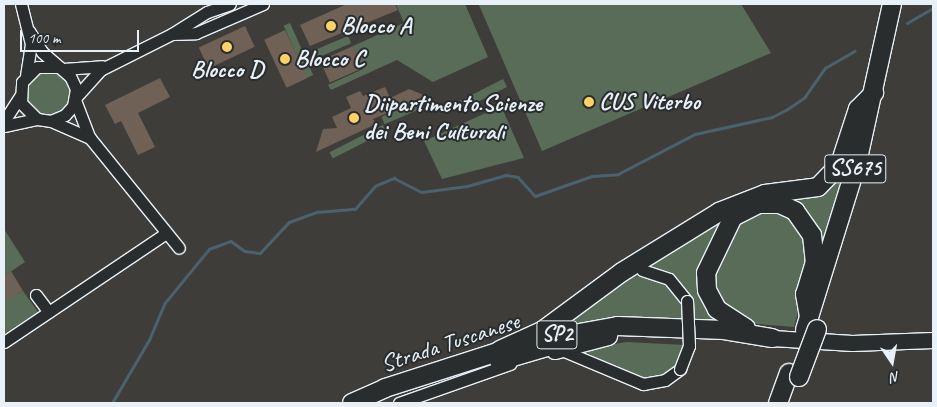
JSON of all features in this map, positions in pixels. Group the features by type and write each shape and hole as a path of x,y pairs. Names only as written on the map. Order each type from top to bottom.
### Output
{"highway":[{"name":"SS675","path":"810,326 849,191 874,94 892,4"},
{"name":"SS675","path":"788,403 794,375 875,136 902,4"},
{"path":"500,350 542,331 622,272 684,230 746,199 818,187 840,164 858,109 874,94"},
{"path":"772,338 725,318 714,304 706,285 707,267 717,243 733,217 747,208 780,204 795,211 806,223 814,246 815,262 805,294 810,326"},
{"path":"622,272 642,270"},
{"name":"Strada Tuscanese","path":"352,403 385,388 500,350 561,334 618,326 724,330 772,338"},
{"path":"555,350 608,336"},
{"name":"Strada Tuscanese","path":"377,403 522,353 608,336 772,338"},
{"name":"SS675","path":"778,403 794,375"}],"main road":[{"name":"Strada Tuscanese","path":"772,338 852,343 933,340"}],"street":[{"path":"4,122 20,96 31,55 29,31 21,4"},
{"path":"51,121 69,112 88,80 114,62 172,34 207,12 230,4"},
{"path":"172,34 196,33 262,4"},
{"path":"29,31 42,52 74,82 76,98 90,138 179,248"},
{"path":"26,75 44,65 61,68 90,69 114,62"},
{"path":"20,96 25,110 36,119"},
{"path":"4,126 36,119 51,121 90,138"},
{"path":"4,342 166,234"},
{"path":"555,350 577,353 643,384 665,380 680,369 689,346 687,301 670,279 642,270"},
{"path":"36,295 48,312"},
{"name":"Strada Tuscanese","path":"399,403 555,350"}],"green space":[{"path":"396,4 465,4 488,57 433,82 397,60 331,90 328,85 363,69 353,46 404,23"},
{"name":"CUS Viterbo","path":"741,4 771,53 542,151 479,5"},
{"path":"290,23 313,75 307,78 284,26"},
{"path":"348,36 351,43 316,58 313,51"},
{"path":"52,71 64,77 69,84 69,102 64,109 57,114 44,115 36,112 29,105 26,89 29,81 36,74"},
{"path":"503,79 507,87 464,109 460,101"},
{"path":"421,100 424,107 385,124 381,117"},
{"path":"501,106 524,158 442,179 424,141"},
{"path":"383,125 386,131 333,158 330,152"},
{"path":"842,179 822,245 785,199 814,196"},
{"path":"779,210 802,226 812,261 794,327 745,323 716,297 713,268 730,230 749,212"},
{"path":"730,213 703,266 729,325 562,328 629,276 647,277 666,284 682,306 693,301 677,278 649,265"},
{"path":"4,229 25,262 4,276"},
{"path":"15,290 18,294 23,291 38,312 4,334 4,301"},
{"path":"626,342 686,345 684,357 669,374 636,379 582,350"}],"building":[{"name":"Blocco A","path":"347,4 395,4 398,10 310,46 300,25"},
{"name":"Blocco D","path":"245,26 255,47 208,68 199,48"},
{"name":"Blocco C","path":"285,30 307,78 287,88 264,40"},
{"path":"353,46 363,68 330,83 320,61"},
{"path":"160,78 170,97 138,113 155,147 138,155 121,121 115,124 105,105"},
{"name":"Diipartimento.Scienze dei Beni Culturali","path":"385,87 390,98 409,89 426,96 373,119 376,124 316,152 323,129 337,128 332,117 351,108 346,97 360,91 363,96"},
{"path":"11,271 23,291 4,301 4,276"}],"waterway":[{"path":"907,23 933,8"},
{"path":"112,403 149,340 164,304 209,249 231,241 245,251 260,253 289,222 317,212 355,209 375,186 394,178 422,192 467,186 506,175 518,177 535,196 592,176 618,174 695,134 772,117 786,110 804,98 825,68 855,51"}],"place":[{"name":"Blocco A","path":"331,26"},
{"name":"Blocco D","path":"227,47"},
{"name":"Blocco C","path":"285,59"},
{"name":"CUS Viterbo","path":"589,102"},
{"name":"Diipartimento.Scienze dei Beni Culturali","path":"354,118"}]}
